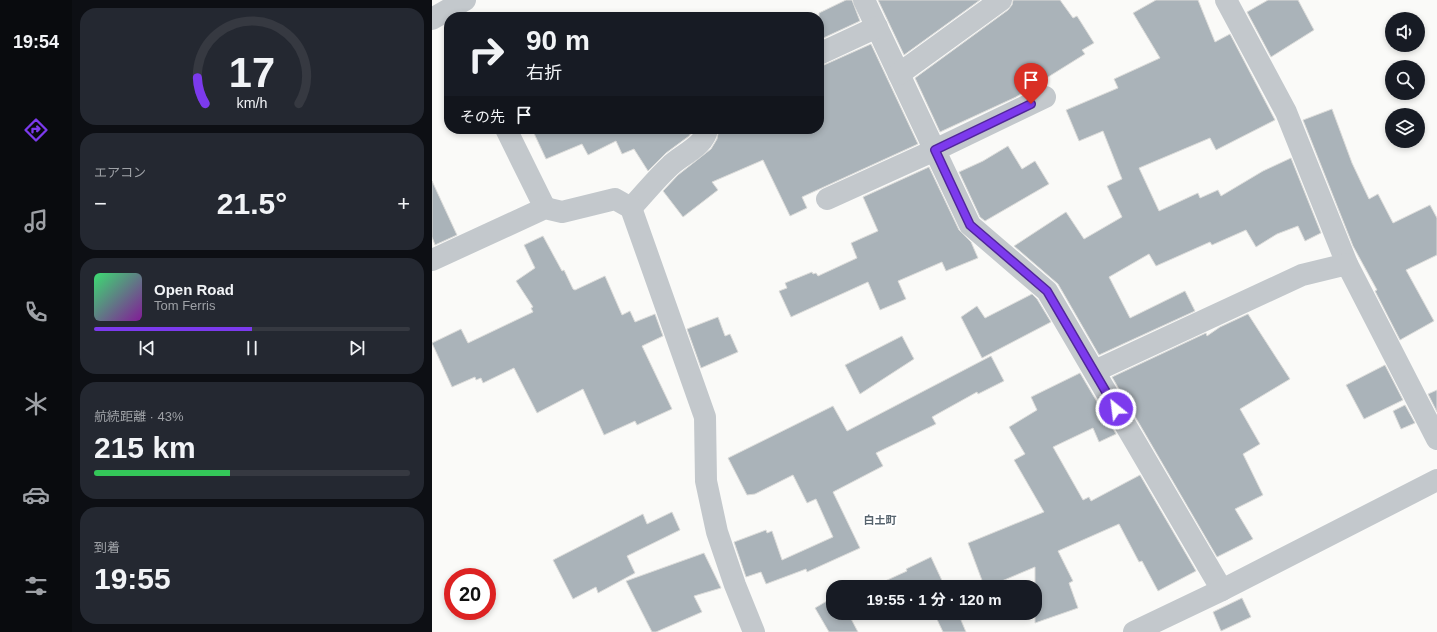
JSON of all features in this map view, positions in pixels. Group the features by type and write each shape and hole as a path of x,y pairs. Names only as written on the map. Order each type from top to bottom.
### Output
{"street":[{"path":"864,0 970,225 1047,291 1222,590"},
{"path":"899,74 1001,0"},
{"path":"1226,0 1286,112 1347,264 1437,439"},
{"path":"824,52 877,27"},
{"path":"827,199 935,150 1044,97"},
{"path":"508,134 545,208"},
{"path":"631,208 670,165 698,144 704,134"},
{"path":"432,260 545,208 562,212 615,199 631,208 705,417 706,481 717,532 735,585 754,632"},
{"path":"1095,371 1302,275 1347,264"},
{"path":"1134,632 1222,590 1437,480"}],"building":[{"path":"846,0 852,0 860,21 824,38 824,12 821,12"},
{"path":"878,0 980,0 904,55"},
{"path":"1013,0 1060,0 1073,18 1077,16 1094,43 1082,50 1085,54 1016,97 940,132 915,78 1008,10 1012,5"},
{"path":"1156,0 1198,0 1215,42 1230,34 1275,120 1216,150 1210,138 1139,168 1159,211 1198,193 1200,198 1218,190 1221,196 1263,171 1291,158 1321,233 1305,241 1298,226 1277,234 1256,247 1246,230 1212,245 1210,242 1156,266 1149,254 1109,277 1130,318 1185,291 1195,311 1099,355 1058,284 1014,246 1066,212 1084,239 1122,217 1107,186 1122,179 1103,131 1079,141 1066,110 1118,88 1114,79 1160,58 1133,13"},
{"path":"1268,0 1298,0 1314,30 1271,57 1247,12"},
{"path":"871,44 918,144 802,197 807,208 790,216 763,160 712,182 718,190 683,217 663,191 678,175 711,149 717,139 718,134 824,134 824,65"},
{"path":"1332,109 1352,163 1369,199 1378,194 1393,223 1430,205 1437,218 1437,255 1406,270 1434,321 1400,340 1375,291 1377,290 1353,246 1303,120"},
{"path":"534,134 690,134 666,153 648,171 634,149 622,154 616,141 588,155 582,144 546,159"},
{"path":"1008,146 1022,169 1035,161 1049,184 985,221 980,217 959,172 983,161"},
{"path":"929,167 959,230 971,242 978,258 946,271 942,262 898,281 906,299 880,310 868,282 791,317 779,291 787,288 785,283 812,272 813,274 816,273 818,276 857,258 851,243 878,231 863,197"},
{"path":"432,181 457,235 435,245 432,237"},
{"path":"543,236 562,271 564,270 573,289 575,290 605,276 622,315 630,311 635,322 655,314 663,336 642,346 672,409 637,425 635,421 604,435 583,389 537,413 514,368 483,383 481,378 476,380 475,377 452,387 432,343 461,329 468,343 533,312 531,308 533,307 516,281 535,268 524,245"},
{"path":"1032,294 1037,299 1051,322 982,358 961,317 977,306 985,318"},
{"path":"1248,314 1290,379 1240,409 1260,444 1243,454 1263,495 1235,509 1253,539 1217,557 1112,377 1206,333 1207,336 1220,327"},
{"path":"718,317 725,336 730,334 738,352 701,368 687,329"},
{"path":"902,336 914,359 860,394 845,365"},
{"path":"991,356 1004,381 978,394 977,392 932,417 936,424 876,453 883,466 833,492 860,548 807,572 806,569 766,584 761,572 746,577 734,542 766,530 767,533 772,531 782,560 833,537 816,499 807,503 793,475 755,494 747,495 728,458 833,406 847,431"},
{"path":"1385,365 1403,400 1364,419 1346,385"},
{"path":"1080,373 1116,434 1099,442 1093,428 1053,447 1083,500 1089,497 1091,501 1140,475 1196,571 1158,591 1142,561 1139,562 1119,524 1058,551 1073,581 1069,583 1078,608 1035,623 1035,620 1042,620 1042,580 1035,580 1035,567 1004,580 982,580 968,543 1044,512 1014,460 1025,454 1009,427 1037,410 1031,397"},
{"path":"1437,390 1437,412 1428,394"},
{"path":"1405,405 1415,423 1401,429 1393,411"},
{"path":"672,512 680,530 627,556 635,573 598,593 596,587 573,599 553,560 643,514 647,524"},
{"path":"704,553 721,588 694,596 702,612 656,632 652,632 626,581"},
{"path":"931,557 942,580 887,580 907,571 906,569"},
{"path":"1242,598 1251,617 1221,631 1213,612"},
{"path":"826,602 826,620 852,620 858,632 829,632 815,608"},
{"path":"937,620 961,620 966,632 943,632"}],"district":[{"name":"白土町","path":"880,520"}],"route":[{"path":"1031,104 935,150 970,225 1047,291 1116,409"}]}
